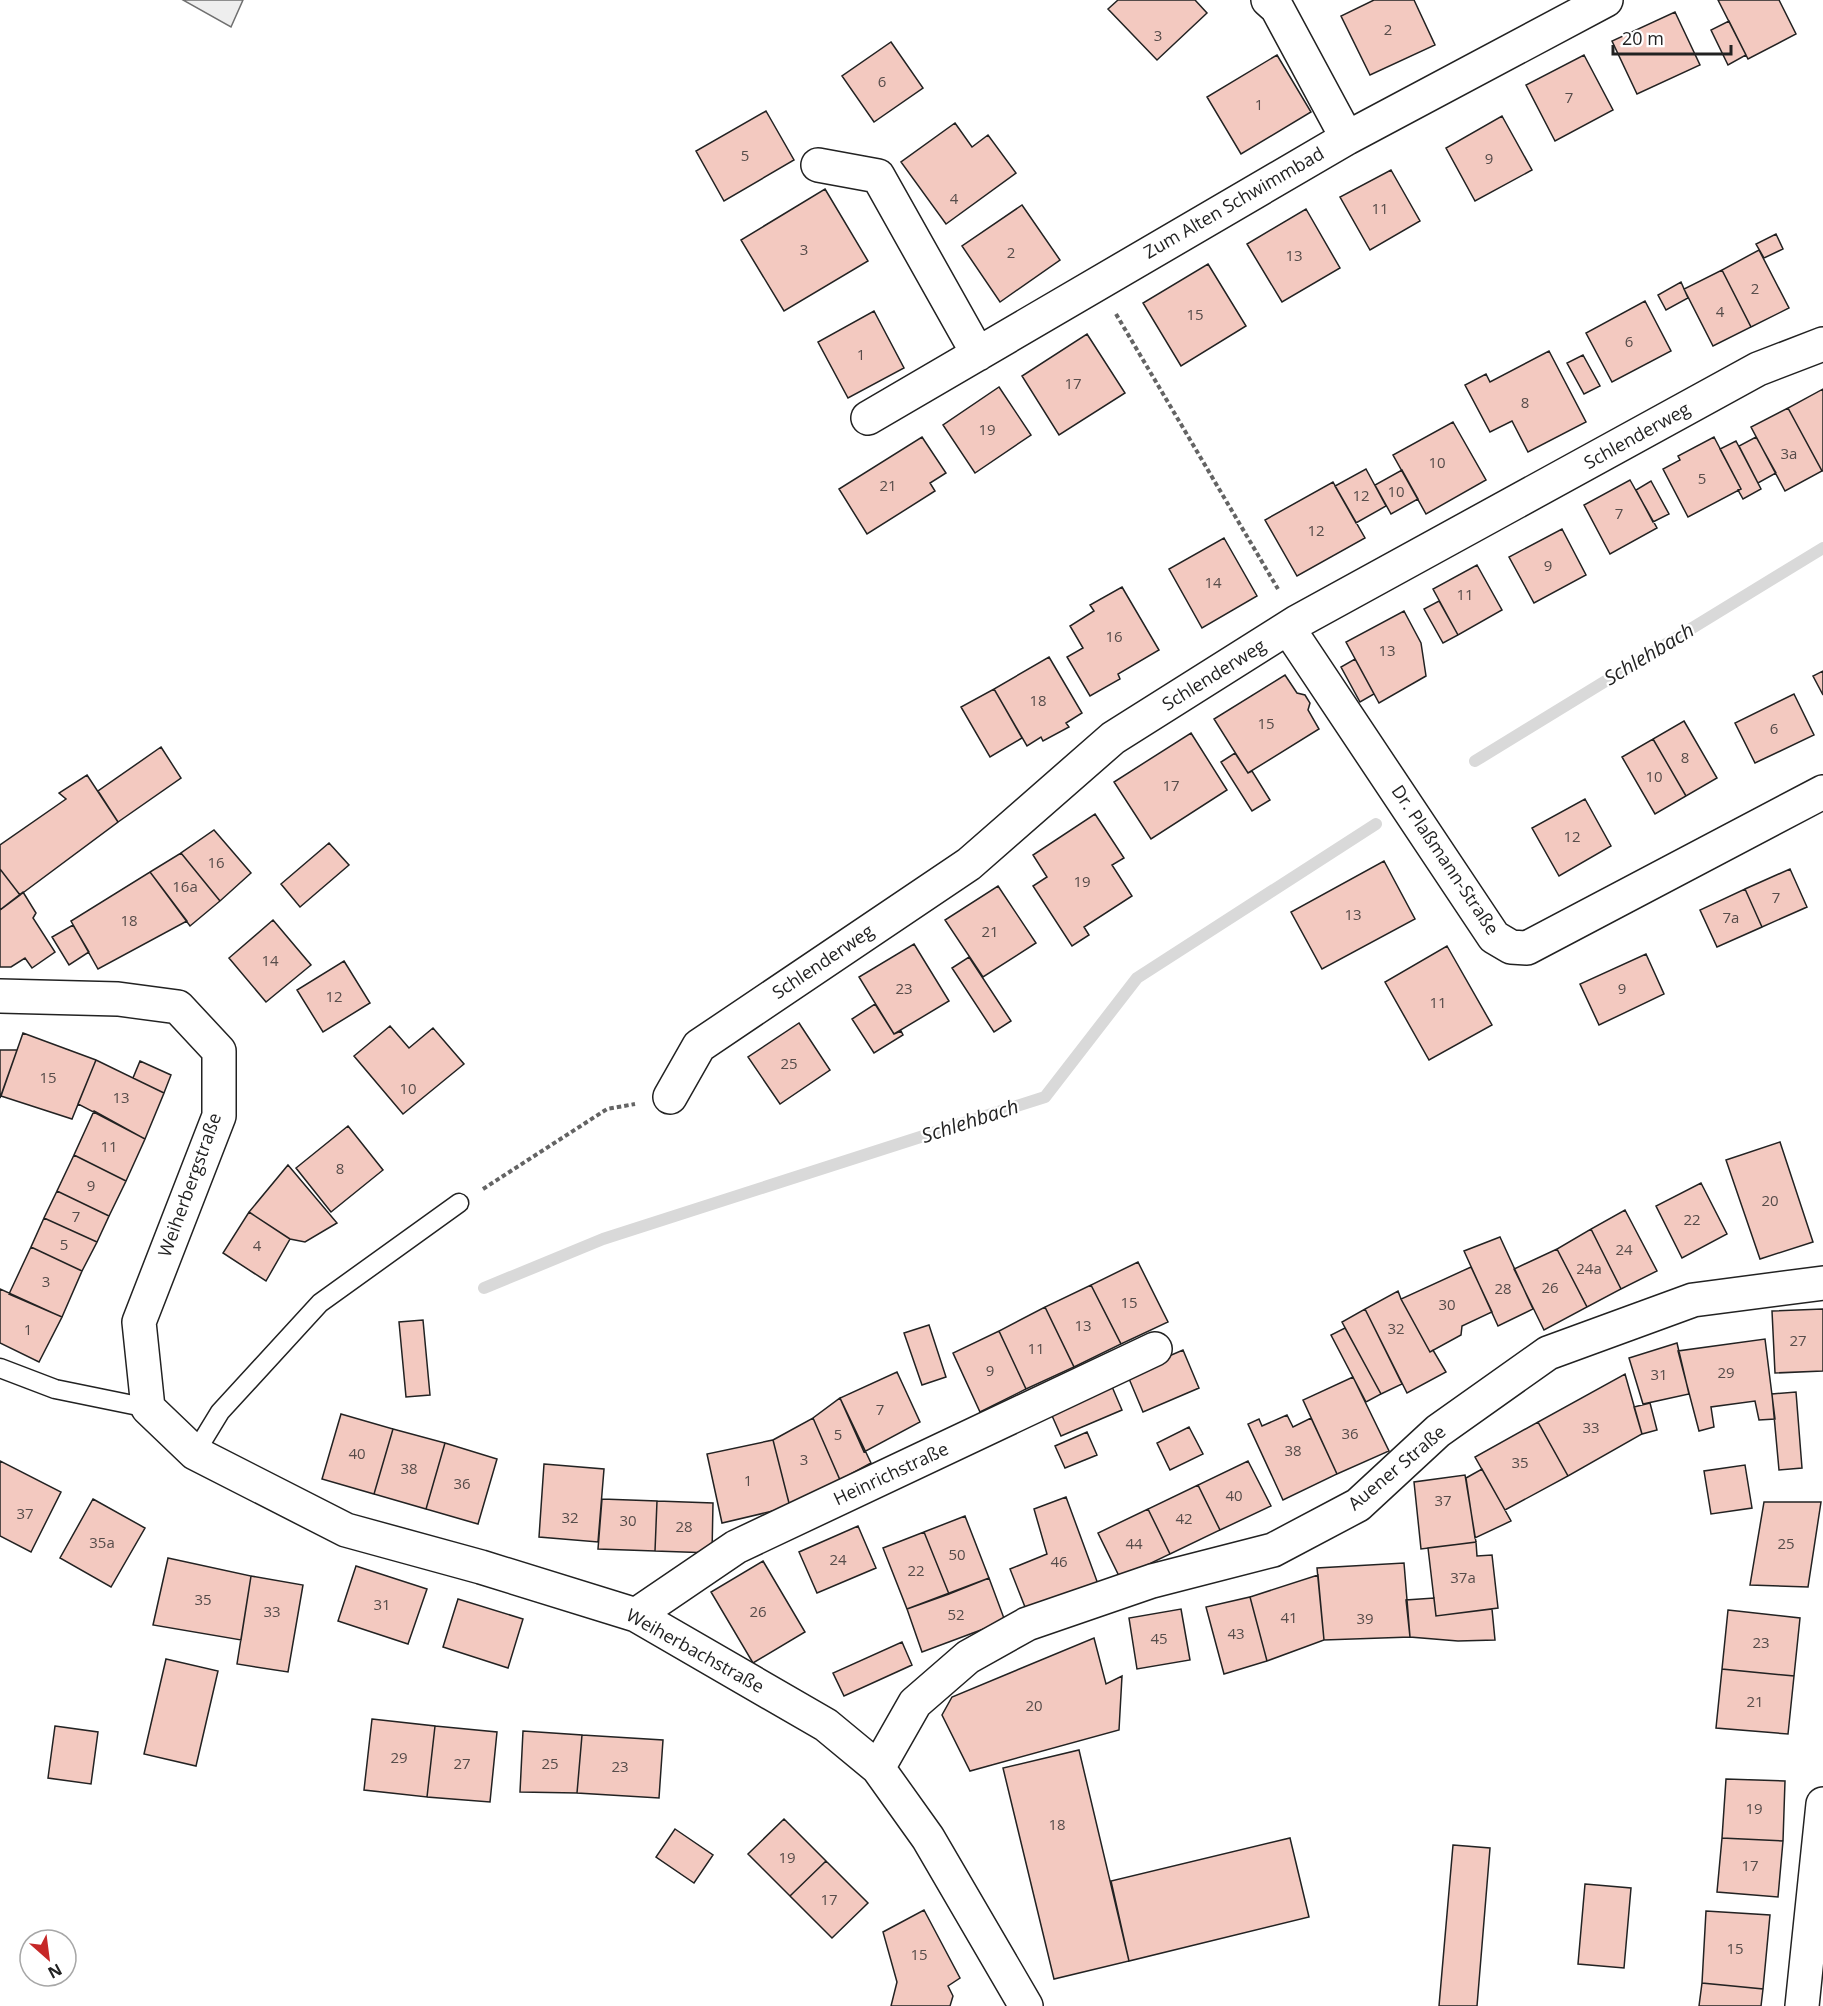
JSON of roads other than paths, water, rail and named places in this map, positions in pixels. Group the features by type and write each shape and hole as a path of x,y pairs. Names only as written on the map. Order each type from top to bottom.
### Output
{"street":[{"path":"1268,0 1277,8 1347,138"},
{"name":"Zum Alten Schwimmbad","path":"868,418 1347,138 1606,0"},
{"path":"818,165 878,176 978,354"},
{"name":"Schlenderweg","path":"670,1097 699,1046 969,864 1113,738 1293,625 1758,369 1823,344"},
{"name":"Dr. Plaßmann-Straße","path":"1293,625 1494,937 1511,947 1527,948 1823,792"},
{"name":"Weiherbergstraße","path":"0,996 118,999 178,1007 219,1051 219,1116 139,1322 148,1408"},
{"name":"Auener Straße","path":"878,1768 915,1703 968,1658 1027,1624 1152,1581 1273,1550 1358,1505 1438,1431 1548,1353 1693,1300 1823,1283"},
{"name":"Heinrichstraße","path":"636,1615 736,1547 1155,1349"},
{"name":"Weiherbachstraße","path":"148,1408 195,1453 346,1530 481,1567 636,1615 826,1725 878,1768 928,1838 1026,2006"},
{"path":"1802,2006 1823,1804"}],"lane":[{"path":"195,1453 220,1412 320,1303 459,1203"},
{"path":"0,1368 55,1389 148,1408"}],"waterway":[{"name":"Schlehbach","path":"1475,761 1823,548"},
{"name":"Schlehbach","path":"484,1288 603,1239 1045,1097 1137,978 1376,824"}]}
